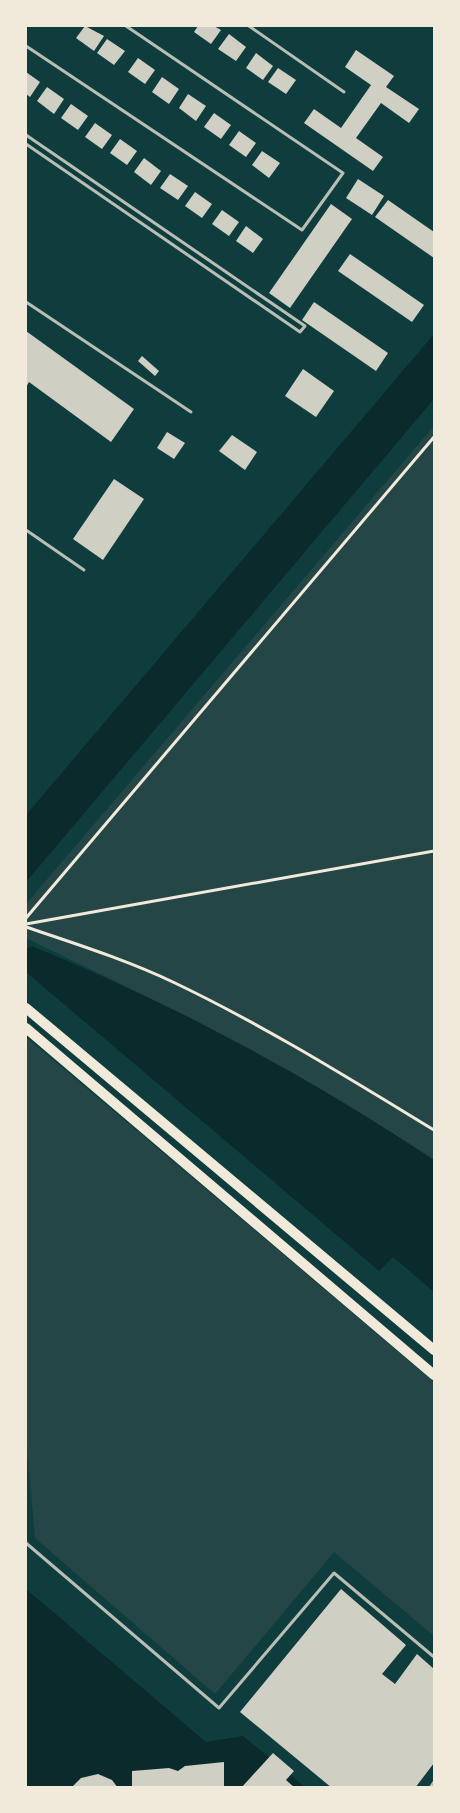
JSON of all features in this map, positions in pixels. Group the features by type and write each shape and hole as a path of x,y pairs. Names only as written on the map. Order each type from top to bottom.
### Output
{"main road":[{"path":"26,1008 435,1350"},
{"path":"26,1028 435,1375"}],"lane":[{"path":"26,46 302,230 343,173 126,26"},
{"path":"249,26 344,92"},
{"path":"26,135 305,326 300,332 26,144"},
{"path":"26,302 191,412"},
{"path":"26,530 84,570"},
{"path":"26,1543 219,1708 334,1573 435,1657"},
{"path":"430,1788 435,1782"}],"path":[{"path":"26,918 435,437"},
{"path":"26,926 435,851"},
{"path":"26,926 97,950 174,983 296,1048 435,1130"}],"shaded area":[{"path":"434,334 434,399 26,882 26,815"},
{"path":"434,426 434,1161 199,1022 26,938 26,904"},
{"path":"32,946 137,992 239,1043 338,1099 434,1160 434,1292 393,1257 379,1271 26,972 26,949"},
{"path":"26,1037 434,1382 434,1636 334,1552 215,1694 35,1538 26,1440"},
{"path":"26,1589 206,1742 243,1736 305,1787 26,1787"}],"building":[{"path":"85,26 104,36 94,51 76,38"},
{"path":"198,26 214,26 221,30 211,44 194,32"},
{"path":"229,34 246,47 236,61 218,49"},
{"path":"107,39 125,51 114,65 97,53"},
{"path":"356,50 394,76 386,87 419,109 409,123 381,103 356,138 383,157 373,171 304,123 314,109 341,128 371,85 345,67"},
{"path":"256,53 273,66 263,80 246,68"},
{"path":"138,58 155,70 145,84 128,72"},
{"path":"278,68 296,80 286,94 268,82"},
{"path":"26,72 40,82 30,97 26,94"},
{"path":"162,77 179,89 169,104 152,92"},
{"path":"47,87 64,99 54,114 37,101"},
{"path":"188,94 206,106 196,121 179,108"},
{"path":"71,104 88,116 78,130 61,118"},
{"path":"214,113 231,125 221,139 204,127"},
{"path":"95,123 112,135 102,149 85,137"},
{"path":"239,131 256,143 246,157 229,145"},
{"path":"120,139 137,151 127,165 110,153"},
{"path":"262,151 280,163 269,178 252,165"},
{"path":"144,158 161,171 151,185 134,172"},
{"path":"170,174 188,186 178,200 160,188"},
{"path":"358,179 384,196 372,215 346,198"},
{"path":"195,192 212,204 202,218 185,206"},
{"path":"388,200 434,232 434,258 375,217"},
{"path":"331,204 352,219 290,308 269,293"},
{"path":"222,210 239,222 229,236 212,224"},
{"path":"246,226 263,239 253,253 236,241"},
{"path":"350,254 424,305 412,322 338,271"},
{"path":"314,302 388,353 376,371 302,320"},
{"path":"26,331 134,409 111,442 29,382 26,387"},
{"path":"142,356 159,371 155,376 138,361"},
{"path":"303,369 334,391 316,417 285,396"},
{"path":"167,432 185,443 174,459 157,448"},
{"path":"232,435 257,452 245,470 219,451"},
{"path":"114,479 144,499 103,560 73,539"},
{"path":"341,1589 406,1645 382,1674 395,1684 417,1654 434,1669 434,1763 415,1788 332,1788 240,1712"},
{"path":"273,1753 294,1771 286,1780 295,1788 241,1788"},
{"path":"224,1762 224,1788 132,1788 132,1771 169,1768 178,1771 185,1766"},
{"path":"98,1774 112,1780 118,1788 71,1788 81,1778"}]}
